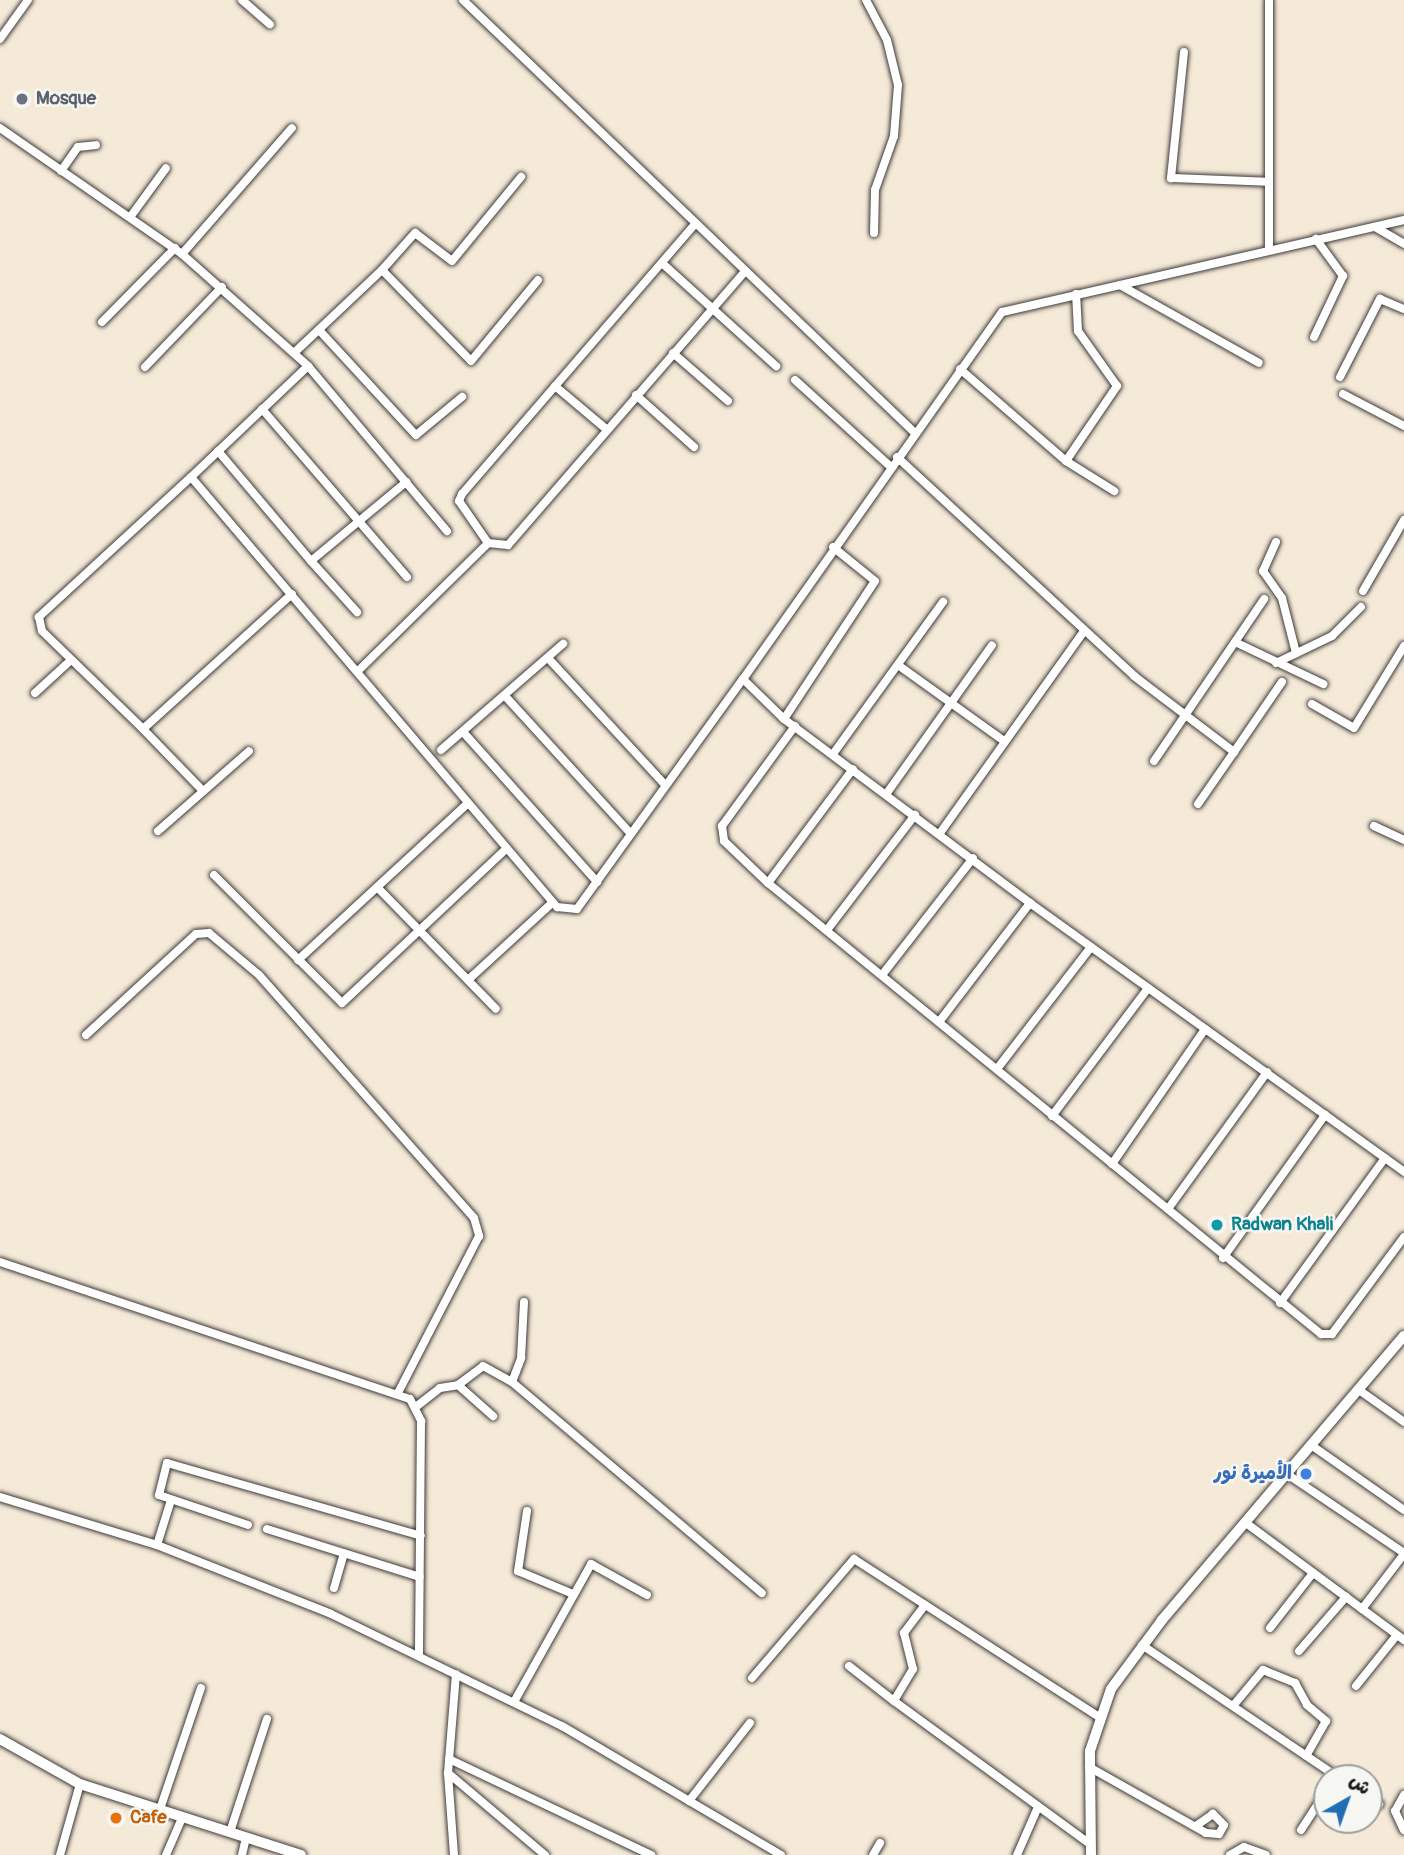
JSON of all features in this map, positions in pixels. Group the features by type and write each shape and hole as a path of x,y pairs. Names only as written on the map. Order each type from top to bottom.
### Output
{"main road":[{"path":"1090,1849 1089,1767 1098,1716 1142,1645 1404,1336"},
{"path":"0,1740 80,1784 159,1812 301,1855"}],"street":[{"path":"0,39 28,0"},
{"path":"242,0 271,24"},
{"path":"463,0 914,432"},
{"path":"866,0 887,40 898,85 894,136 875,190 874,233"},
{"path":"1269,0 1269,249"},
{"path":"1184,52 1171,178 1269,182"},
{"path":"0,128 178,251 295,352 447,531"},
{"path":"102,322 178,251 292,128"},
{"path":"61,171 78,147 96,145"},
{"path":"131,216 166,169"},
{"path":"295,352 382,270 415,233 452,261 521,177"},
{"path":"191,477 360,669 505,850 552,902 574,911 743,678 914,432 1008,308 1404,220"},
{"path":"695,224 462,494 459,501 488,543 508,545 745,271"},
{"path":"1375,227 1404,244"},
{"path":"1314,337 1343,276 1315,239"},
{"path":"662,262 776,366"},
{"path":"382,270 466,361 538,280"},
{"path":"1120,285 1259,363"},
{"path":"145,366 222,287"},
{"path":"1066,461 1117,386 1078,331 1076,294"},
{"path":"1340,377 1380,299 1404,309"},
{"path":"318,330 416,435 462,397"},
{"path":"673,353 728,401"},
{"path":"202,792 143,729 41,631 39,617 308,366"},
{"path":"960,369 1066,461 1114,491"},
{"path":"795,380 890,466"},
{"path":"555,386 606,429"},
{"path":"1343,394 1404,426"},
{"path":"636,395 694,447"},
{"path":"262,410 407,577"},
{"path":"218,452 357,612"},
{"path":"897,457 1084,631 1234,752"},
{"path":"311,561 405,482"},
{"path":"1363,591 1404,520"},
{"path":"1276,542 1263,571 1282,598 1296,653"},
{"path":"360,669 488,543"},
{"path":"784,719 875,581 833,547"},
{"path":"143,729 292,594"},
{"path":"1154,761 1264,599"},
{"path":"833,754 943,602"},
{"path":"1276,663 1332,636 1360,607"},
{"path":"940,833 1084,631"},
{"path":"1235,642 1323,684"},
{"path":"441,750 506,697 563,644"},
{"path":"887,793 992,645"},
{"path":"1312,704 1354,728 1404,646"},
{"path":"548,658 664,785"},
{"path":"35,693 71,660"},
{"path":"898,665 1004,741"},
{"path":"743,678 784,719 887,793 1030,903 1404,1172"},
{"path":"1198,804 1282,682"},
{"path":"506,697 631,834"},
{"path":"795,726 722,825 724,841 768,883 1168,1209 1223,1258 1280,1303 1328,1336 1404,1237"},
{"path":"464,733 597,882"},
{"path":"158,831 250,751"},
{"path":"768,883 853,769"},
{"path":"298,960 467,804"},
{"path":"827,930 915,815"},
{"path":"1374,826 1404,840"},
{"path":"214,875 298,960 345,1002 505,850"},
{"path":"882,975 973,858"},
{"path":"377,887 496,1009"},
{"path":"468,980 552,902"},
{"path":"939,1022 1030,903"},
{"path":"86,1035 197,934 209,933 259,975 474,1218 479,1236 398,1393"},
{"path":"997,1069 1091,947"},
{"path":"1052,1116 1149,988"},
{"path":"1112,1164 1205,1029"},
{"path":"1168,1209 1267,1072"},
{"path":"1223,1258 1325,1115"},
{"path":"1280,1303 1385,1158"},
{"path":"0,1262 398,1393 417,1406"},
{"path":"512,1382 523,1349 524,1302"},
{"path":"417,1406 440,1388 458,1385 483,1367 512,1382 762,1593"},
{"path":"458,1385 493,1416"},
{"path":"1359,1390 1404,1422"},
{"path":"417,1406 421,1536 419,1655"},
{"path":"1311,1446 1404,1510"},
{"path":"248,1525 171,1500 157,1491 172,1460 421,1536"},
{"path":"1287,1474 1404,1554 1362,1609"},
{"path":"0,1497 157,1545 419,1655 514,1702 781,1855"},
{"path":"157,1545 171,1500"},
{"path":"527,1511 518,1571 573,1594"},
{"path":"1246,1523 1401,1637 1356,1686"},
{"path":"267,1529 419,1577"},
{"path":"334,1588 344,1553"},
{"path":"752,1678 849,1560 925,1605 1098,1716"},
{"path":"514,1702 573,1594 594,1564 647,1595"},
{"path":"1270,1628 1313,1573"},
{"path":"1299,1651 1346,1597"},
{"path":"894,1701 913,1669 904,1633 925,1605"},
{"path":"1142,1645 1317,1764"},
{"path":"849,1666 1090,1849"},
{"path":"1233,1706 1263,1670 1295,1683 1307,1705 1326,1721 1306,1756"},
{"path":"454,1855 448,1773 456,1674"},
{"path":"159,1812 201,1688"},
{"path":"230,1832 267,1719"},
{"path":"689,1801 750,1723"},
{"path":"449,1759 651,1855"},
{"path":"1089,1767 1196,1826"},
{"path":"448,1773 545,1855"},
{"path":"60,1855 80,1784"},
{"path":"1404,1795 1395,1811 1404,1830"},
{"path":"1017,1855 1038,1807"},
{"path":"1301,1830 1313,1812"},
{"path":"166,1855 182,1818"},
{"path":"242,1855 246,1837"},
{"path":"873,1855 880,1843"},
{"path":"1230,1855 1244,1847 1266,1855"}],"place":[{"name":"Mosque","path":"22,99"},
{"name":"Radwan Khali","path":"1217,1225"},
{"name":"الأميرة نور","path":"1306,1474"},
{"name":"Cafe","path":"116,1818"}]}
